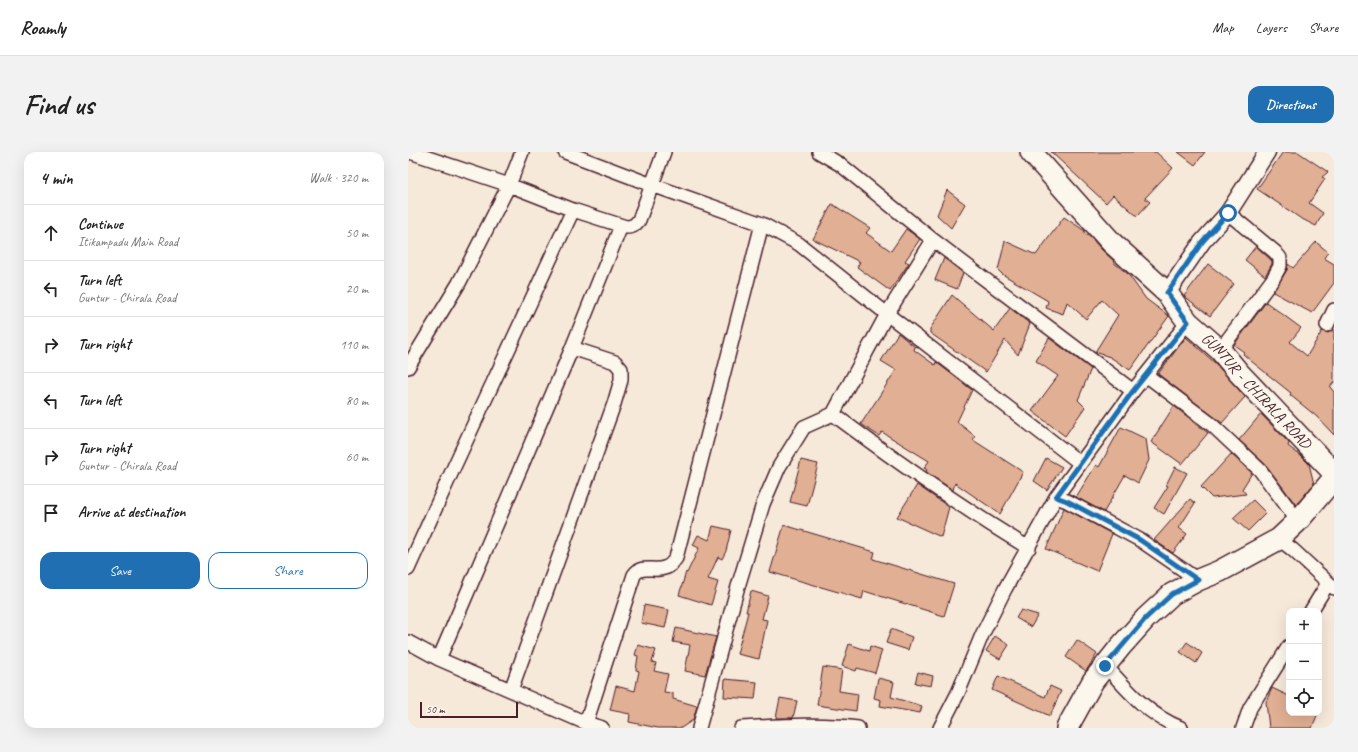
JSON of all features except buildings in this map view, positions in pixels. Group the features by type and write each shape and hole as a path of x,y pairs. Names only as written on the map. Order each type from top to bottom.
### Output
{"main road":[{"name":"GUNTUR - CHIRALA ROAD","path":"1031,152 1112,243 1167,293 1188,322 1220,350 1239,374 1334,473"},
{"path":"1067,728 1093,680 1146,618 1172,594 1198,580 1220,571 1279,539 1298,521 1334,478"}],"street":[{"path":"410,152 508,185 573,210 621,226 632,227 636,225 639,220 664,152"},
{"path":"408,367 459,283 508,185 522,152"},
{"path":"565,152 762,224 799,244 1080,463"},
{"path":"819,152 841,165 933,240 1133,391"},
{"path":"1167,293 1202,242 1228,213 1267,152"},
{"path":"408,569 573,210"},
{"path":"1220,350 1273,279 1280,266 1280,258 1275,252 1228,213"},
{"path":"586,723 636,571 640,569 663,569 671,565 676,558 762,224"},
{"path":"439,659 572,348 621,226"},
{"path":"699,728 763,504 779,467 804,427 832,414 887,314 933,240"},
{"path":"1326,325 1334,310"},
{"path":"940,728 958,693 982,635 1005,589 1056,497 1133,391 1188,322"},
{"path":"511,690 614,404 621,380 621,369 615,362 572,348"},
{"path":"1146,375 1212,424 1255,465 1298,521"},
{"path":"832,414 905,468 1029,548"},
{"path":"1056,497 1074,504 1140,540 1198,580"},
{"path":"1279,539 1293,550 1331,586 1313,608"},
{"path":"408,642 439,659 586,723 602,728"},
{"path":"1243,728 1250,708 1286,651"},
{"path":"1105,666 1136,700 1156,715 1178,728"},
{"path":"741,728 799,725 858,728"}],"route":[{"path":"1105,666 1146,618 1172,594 1198,580 1140,540 1116,526 1056,497 1133,391 1188,322 1167,293 1202,242 1228,213"}]}
